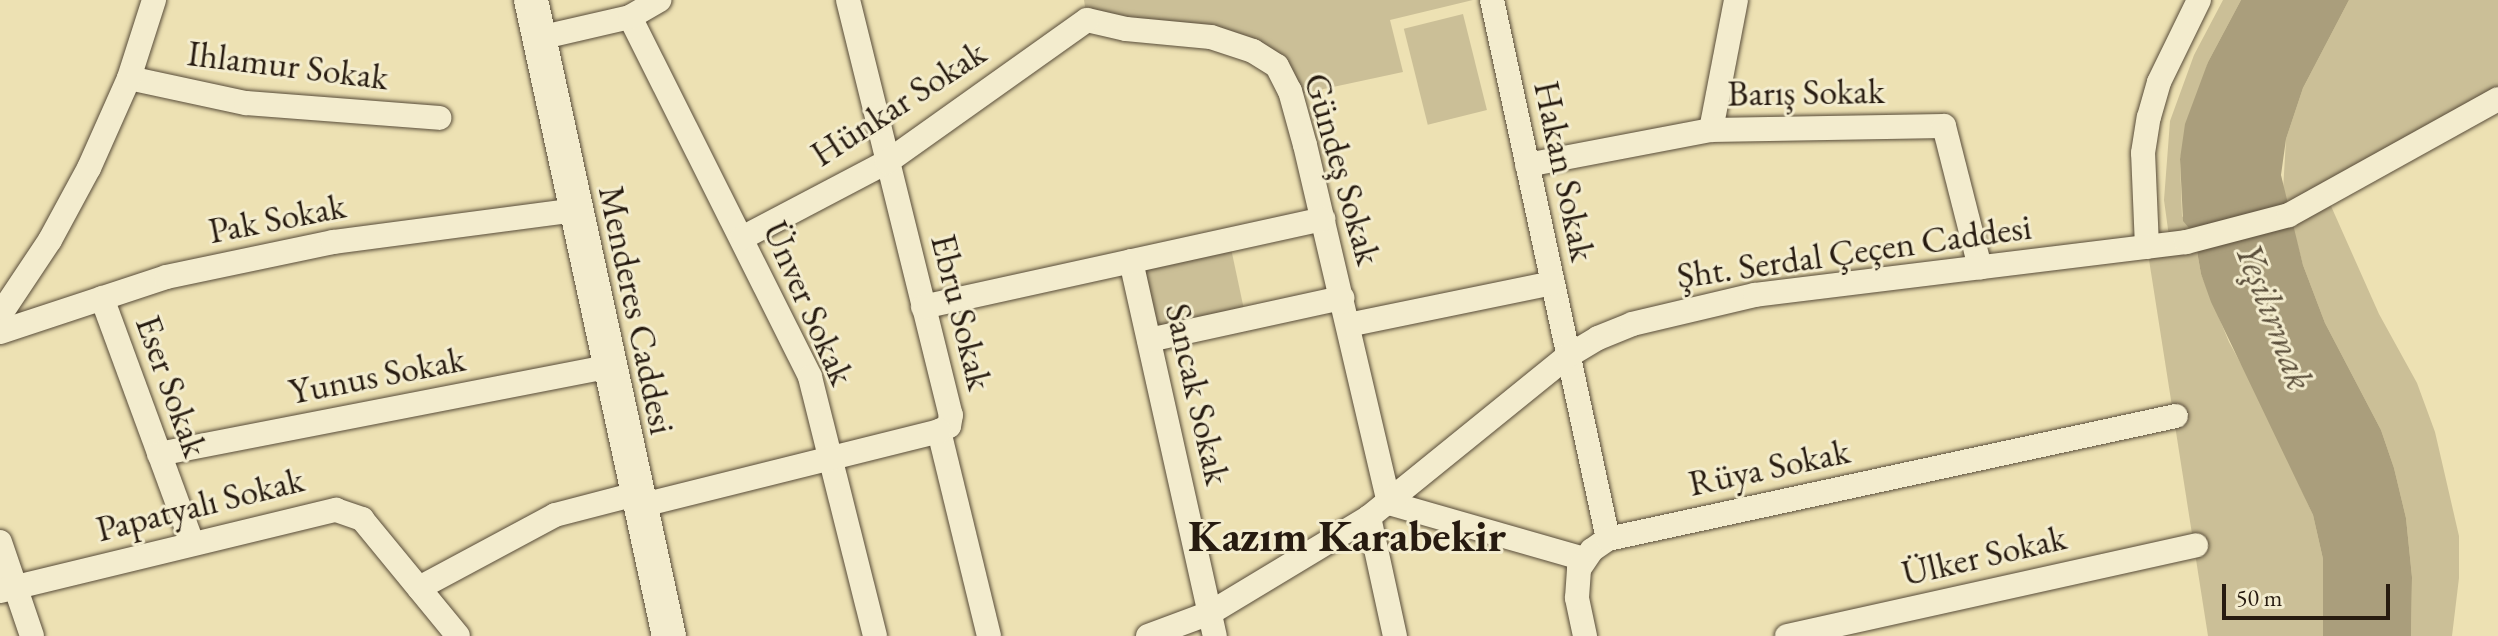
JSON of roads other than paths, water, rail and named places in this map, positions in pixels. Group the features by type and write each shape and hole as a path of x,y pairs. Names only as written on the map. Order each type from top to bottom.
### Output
{"street":[{"path":"0,315 50,240 89,168 129,78 154,0"},
{"name":"Menderes Caddesi","path":"531,0 608,367 669,636"},
{"path":"539,38 630,17 660,0"},
{"name":"Ebru Sokak","path":"848,0 951,415 949,426 939,431 989,636"},
{"name":"Hakan Sokak","path":"1492,0 1608,539"},
{"path":"1711,130 1736,0"},
{"path":"2147,247 2143,153 2149,117 2159,82 2199,0"},
{"name":"Hünkar Sokak","path":"742,238 887,162 1086,10"},
{"name":"Gündeş Sokak","path":"1086,10 1126,29 1211,37 1268,58 1277,66 1290,91 1348,325 1379,510 1395,636"},
{"name":"Ünver Sokak","path":"630,17 810,377 875,636"},
{"name":"Ihlamur Sokak","path":"129,78 246,103 439,118"},
{"name":"Şht. Serdal Çeçen Caddesi","path":"1148,636 1212,625 1379,510 1568,356 1621,328 1683,310 1755,295 2186,242 2297,213 2498,99"},
{"name":"Barış Sokak","path":"1527,165 1711,130 1944,126 1980,267"},
{"name":"Pak Sokak","path":"0,332 166,277 333,242 575,210"},
{"path":"923,307 1323,219"},
{"name":"Sancak Sokak","path":"1131,261 1212,625"},
{"path":"1348,325 1553,283"},
{"name":"Eser Sokak","path":"102,298 192,543"},
{"path":"1149,340 1342,298"},
{"name":"Yunus Sokak","path":"159,454 608,367"},
{"name":"Rüya Sokak","path":"1584,559 1608,539 2176,416"},
{"path":"419,588 555,515 830,459 939,431"},
{"name":"Papatyalı Sokak","path":"9,589 325,510 345,511 362,519 458,636"},
{"path":"1379,510 1584,559 1576,584 1585,636"},
{"path":"0,542 9,589 32,636"},
{"name":"Ülker Sokak","path":"1787,636 2196,545"}],"water":[{"name":"Yeşilırmak","path":"2241,0 2349,0 2303,88 2286,139 2281,175 2303,265 2325,323 2381,430 2394,468 2406,518 2412,577 2411,636 2323,636 2323,559 2313,515 2211,302 2201,274 2194,234 2183,221 2180,159 2185,124 2208,62"}],"district":[{"name":"Kazım Karabekir","path":"1347,536"}]}
